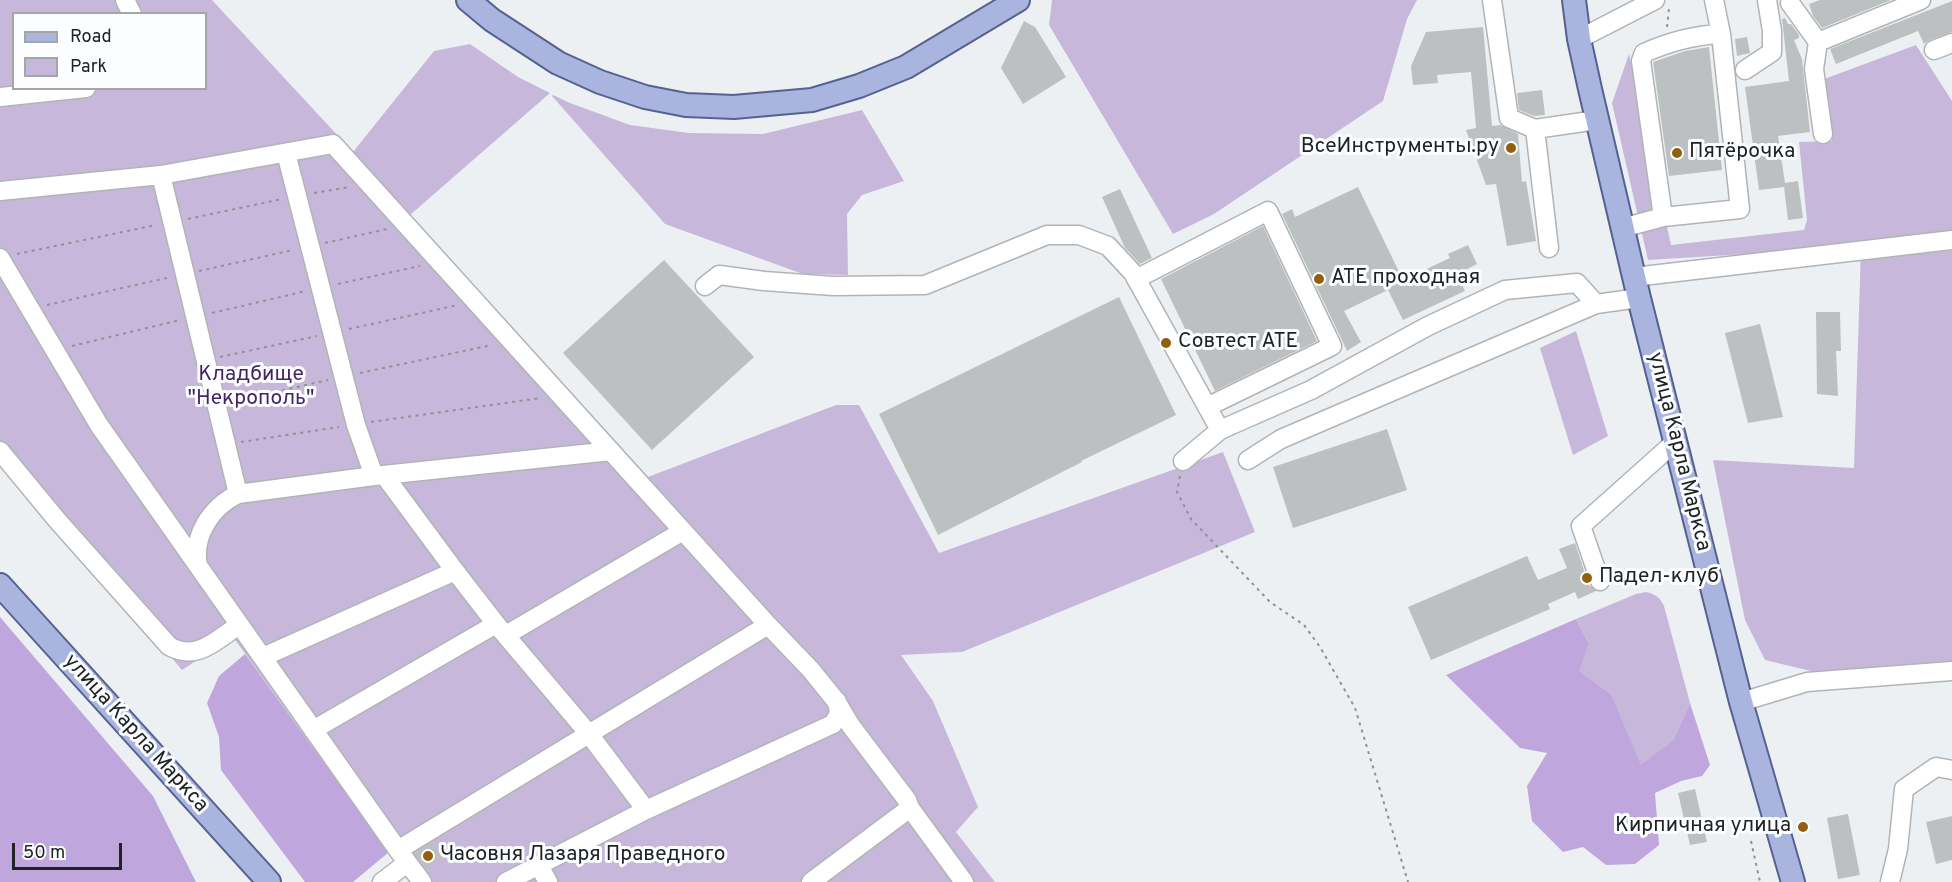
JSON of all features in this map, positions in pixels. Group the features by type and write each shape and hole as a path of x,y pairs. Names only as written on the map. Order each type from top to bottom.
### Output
{"main road":[{"path":"468,0 492,20 558,63 600,82 645,97 686,105 734,107 812,100 859,86 906,67 1017,0"},
{"name":"улица Карла Маркса","path":"1574,2 1579,39 1636,288 1741,702 1793,882"},
{"name":"улица Карла Маркса","path":"0,585 269,882"}],"street":[{"path":"1492,0 1509,118 1536,129 1597,120"},
{"path":"1579,39 1655,0"},
{"path":"1623,228 1663,217 1740,209 1721,34 1714,0"},
{"path":"1745,70 1772,52 1772,31 1767,0"},
{"path":"1818,42 1921,0"},
{"path":"1791,1 1818,42 1814,69 1823,134"},
{"path":"1663,217 1641,61 1644,53 1666,44 1706,34 1721,34"},
{"path":"1934,50 1952,43"},
{"path":"0,97 68,90"},
{"path":"1536,129 1549,248"},
{"path":"0,191 162,175 333,144 811,670 836,701 842,725 907,800 910,808 964,882"},
{"path":"286,153 356,425 379,475 501,630 589,734 646,810"},
{"path":"162,175 238,494"},
{"path":"1136,279 1268,211 1332,346 1206,407"},
{"path":"705,286 719,275 833,286 925,285 1047,236 1079,235 1108,246 1136,279 1220,430"},
{"path":"1248,460 1281,439 1636,288 1952,240"},
{"path":"0,258 99,425 422,882"},
{"path":"1183,461 1220,430 1311,390 1428,326 1505,290 1576,283 1596,304"},
{"path":"1600,581 1581,526 1675,442"},
{"path":"0,451 57,520 169,646 179,652 194,652 206,647 239,625"},
{"path":"198,566 196,550 199,534 216,509 238,494 379,475 611,452"},
{"path":"313,730 683,531"},
{"path":"179,539 188,540 199,534"},
{"path":"263,657 455,571"},
{"path":"382,882 402,856 589,734 768,625"},
{"path":"1741,702 1807,682 1952,671"},
{"path":"506,882 646,810 842,725"},
{"path":"1890,882 1898,849 1904,789 1936,767 1952,770"},
{"path":"811,882 910,808"},
{"path":"538,866 548,882"}],"path":[{"path":"1666,44 1669,7 1667,0"},
{"path":"30,309 407,225"},
{"path":"54,350 440,261"},
{"path":"216,405 512,341"},
{"path":"226,445 560,395"},
{"path":"1183,461 1177,492 1191,519 1270,602 1304,625 1320,647 1355,708 1408,882"},
{"path":"1751,841 1760,882"}],"green space":[{"name":"Кладбище \"Некрополь\"","path":"0,0 212,0 353,152 434,51 470,44 518,77 550,93 410,215 648,477 836,405 859,405 939,553 1223,452 1255,532 962,652 901,655 933,701 978,807 956,832 995,882 411,882 233,637 182,670 0,458"},
{"path":"1052,0 1417,0 1407,19 1383,101 1214,214 1173,234 1049,25"},
{"path":"1916,45 1952,101 1952,662 1819,673 1765,660 1745,620 1713,460 1854,468 1861,247 1648,260 1612,103 1629,54 1671,245 1804,230 1807,220 1799,142 1832,141 1824,79"},
{"path":"553,95 630,125 689,133 763,134 862,110 904,181 862,195 847,214 848,275 803,274 665,224"},
{"path":"1576,331 1608,436 1573,455 1540,348"},
{"path":"1646,592 1657,596 1664,606 1690,703 1673,740 1641,766 1612,695 1578,671 1589,644 1576,619"}],"shaded area":[{"path":"0,617 153,796 196,882 0,882"},
{"path":"1576,619 1589,644 1579,671 1612,695 1641,765 1673,740 1690,703 1710,765 1702,776 1681,781 1655,793 1659,845 1635,864 1606,865 1583,847 1563,852 1532,821 1527,786 1547,753 1520,748 1446,675"},
{"path":"245,654 389,852 353,882 305,882 221,770 219,737 207,703 219,676"}],"building":[{"path":"1820,0 1891,0 1822,28 1813,16 1809,4"},
{"path":"1952,1 1952,32 1924,44 1918,31 1836,64 1830,49"},
{"path":"1785,18 1799,35 1799,38 1794,40 1802,59 1810,132 1778,136 1785,183 1798,181 1803,218 1788,220 1784,187 1759,190 1745,87 1789,81 1782,19"},
{"path":"1024,21 1035,27 1066,77 1023,104 1001,68"},
{"path":"1483,27 1492,126 1500,125 1518,134 1522,182 1526,181 1536,241 1507,246 1496,184 1486,185 1466,130 1476,128 1471,72 1437,75 1438,83 1413,85 1411,66 1426,32"},
{"path":"1747,37 1750,53 1737,56 1735,39"},
{"path":"1709,47 1722,170 1669,176 1653,62 1685,51"},
{"path":"1542,90 1545,115 1534,116 1519,110 1517,93"},
{"path":"1358,187 1403,280 1450,258 1448,254 1468,245 1477,264 1457,274 1465,291 1403,320 1388,290 1344,311 1361,342 1347,351 1282,214 1292,209 1295,217"},
{"path":"1120,189 1152,258 1140,264 1125,248 1102,197"},
{"path":"1263,226 1317,341 1215,391 1161,279"},
{"path":"664,260 754,357 652,450 563,353"},
{"path":"1119,297 1176,415 938,535 879,414"},
{"path":"1816,312 1840,312 1841,351 1836,351 1838,396 1817,394"},
{"path":"1760,324 1783,417 1748,423 1725,333"},
{"path":"1387,429 1407,490 1293,528 1273,467"},
{"path":"1575,543 1589,585 1596,591 1578,599 1575,592 1548,604 1550,609 1431,660 1408,607 1527,556 1538,580 1567,568 1559,549"},
{"path":"1695,789 1707,842 1690,845 1678,793"},
{"path":"1848,814 1860,875 1838,879 1827,818"},
{"path":"1952,816 1952,860 1936,864 1926,822"},
{"name":"Часовня Лазаря Праведного","path":"432,843 442,857 426,868 415,853"}],"place":[{"name":"ВсеИнструменты.ру","path":"1511,148"},
{"name":"Пятёрочка","path":"1677,153"},
{"name":"АТЕ проходная","path":"1319,279"},
{"name":"Совтест АТЕ","path":"1166,343"},
{"name":"Падел-клуб","path":"1587,578"},
{"name":"Кирпичная улица","path":"1803,827"},
{"name":"Часовня Лазаря Праведного","path":"428,856"}]}
